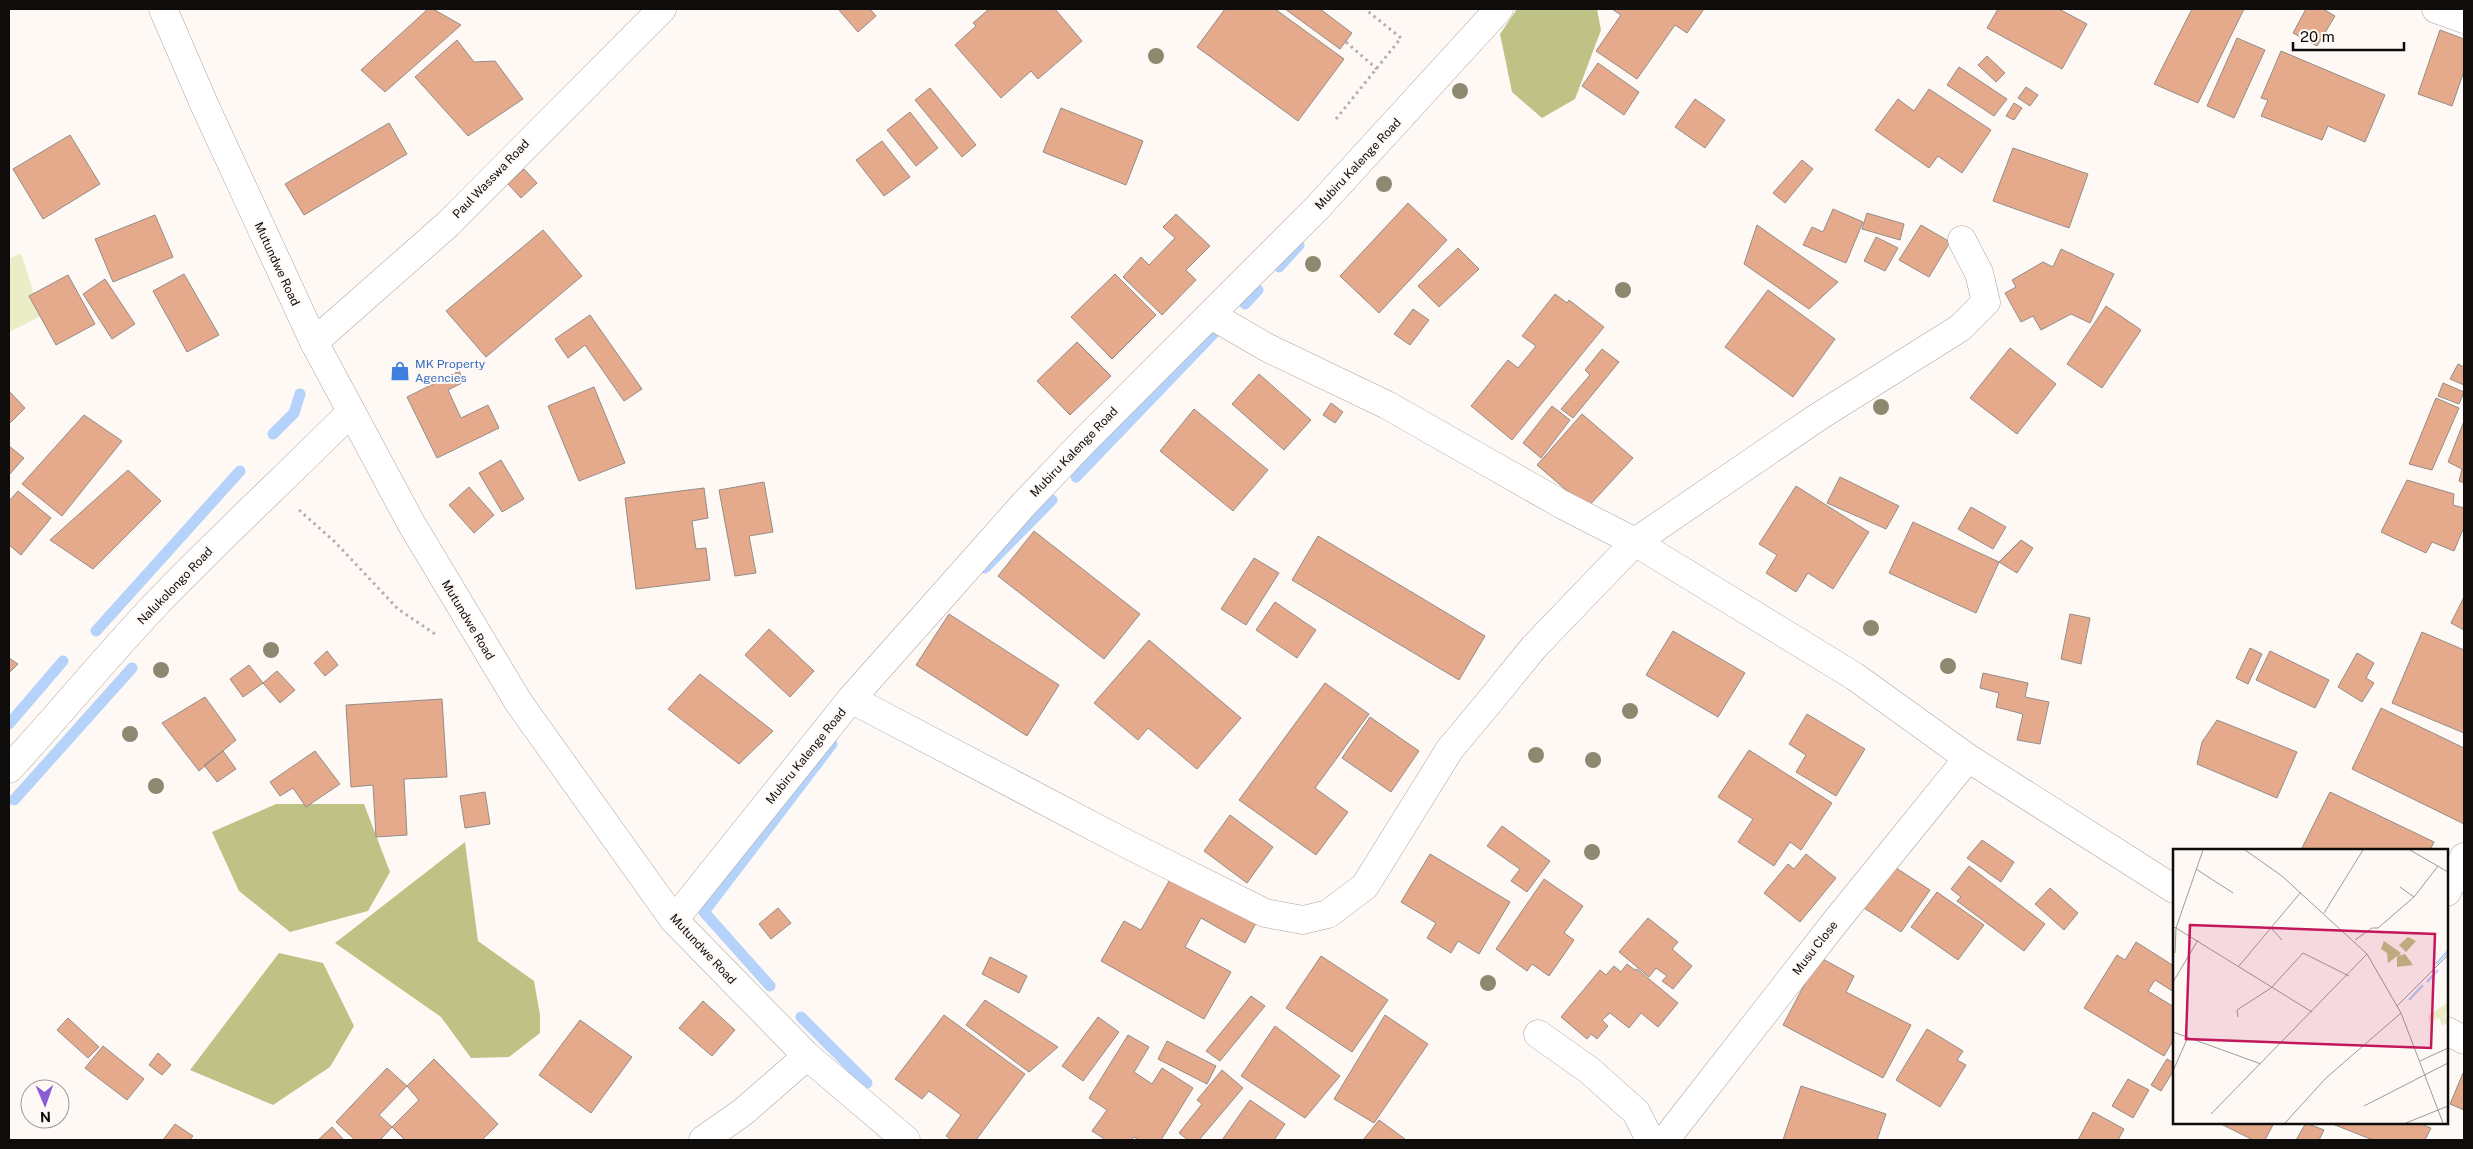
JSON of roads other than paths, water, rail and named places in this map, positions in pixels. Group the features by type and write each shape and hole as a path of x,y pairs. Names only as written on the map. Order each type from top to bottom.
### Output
{"street":[{"name":"Mutundwe Road","path":"163,9 204,104 314,342 411,523 484,649 571,778 674,920 806,1056 906,1140"},
{"name":"Paul Wasswa Road","path":"314,342 448,224 662,9"},
{"name":"Mubiru Kalenge Road","path":"674,920 851,699 1025,503 1086,438 1317,208 1499,9"},
{"path":"851,699 1123,842 1256,909 1265,913 1303,920 1328,914 1365,886 1450,749 1534,647 1635,542 1818,417 1960,328 1974,315 1986,302 1979,273 1962,240"},
{"path":"1211,315 1266,347 1387,405 1561,504 1635,542 1854,676 1968,758 2173,888"},
{"name":"Nalukolongo Road","path":"9,768 98,666 270,490 351,412"},
{"name":"Musu Close","path":"1665,1140 1836,921 1968,758"},
{"path":"2448,890 2464,857"},
{"path":"2448,1032 2464,1040"},
{"path":"1538,1034 1589,1070 1636,1112 1650,1140"},
{"path":"703,1140 743,1112 806,1056"}],"waterway":[{"path":"1279,267 1299,245"},
{"path":"1245,304 1258,290"},
{"path":"1076,477 1218,329"},
{"path":"273,434 294,413 300,394"},
{"path":"96,631 240,471"},
{"path":"985,568 1052,500"},
{"path":"9,724 63,661"},
{"path":"14,800 132,668"},
{"path":"770,986 704,912 832,744"},
{"path":"801,1017 867,1083"}],"place":[{"name":"MK Property Agencies","path":"400,371"}]}
